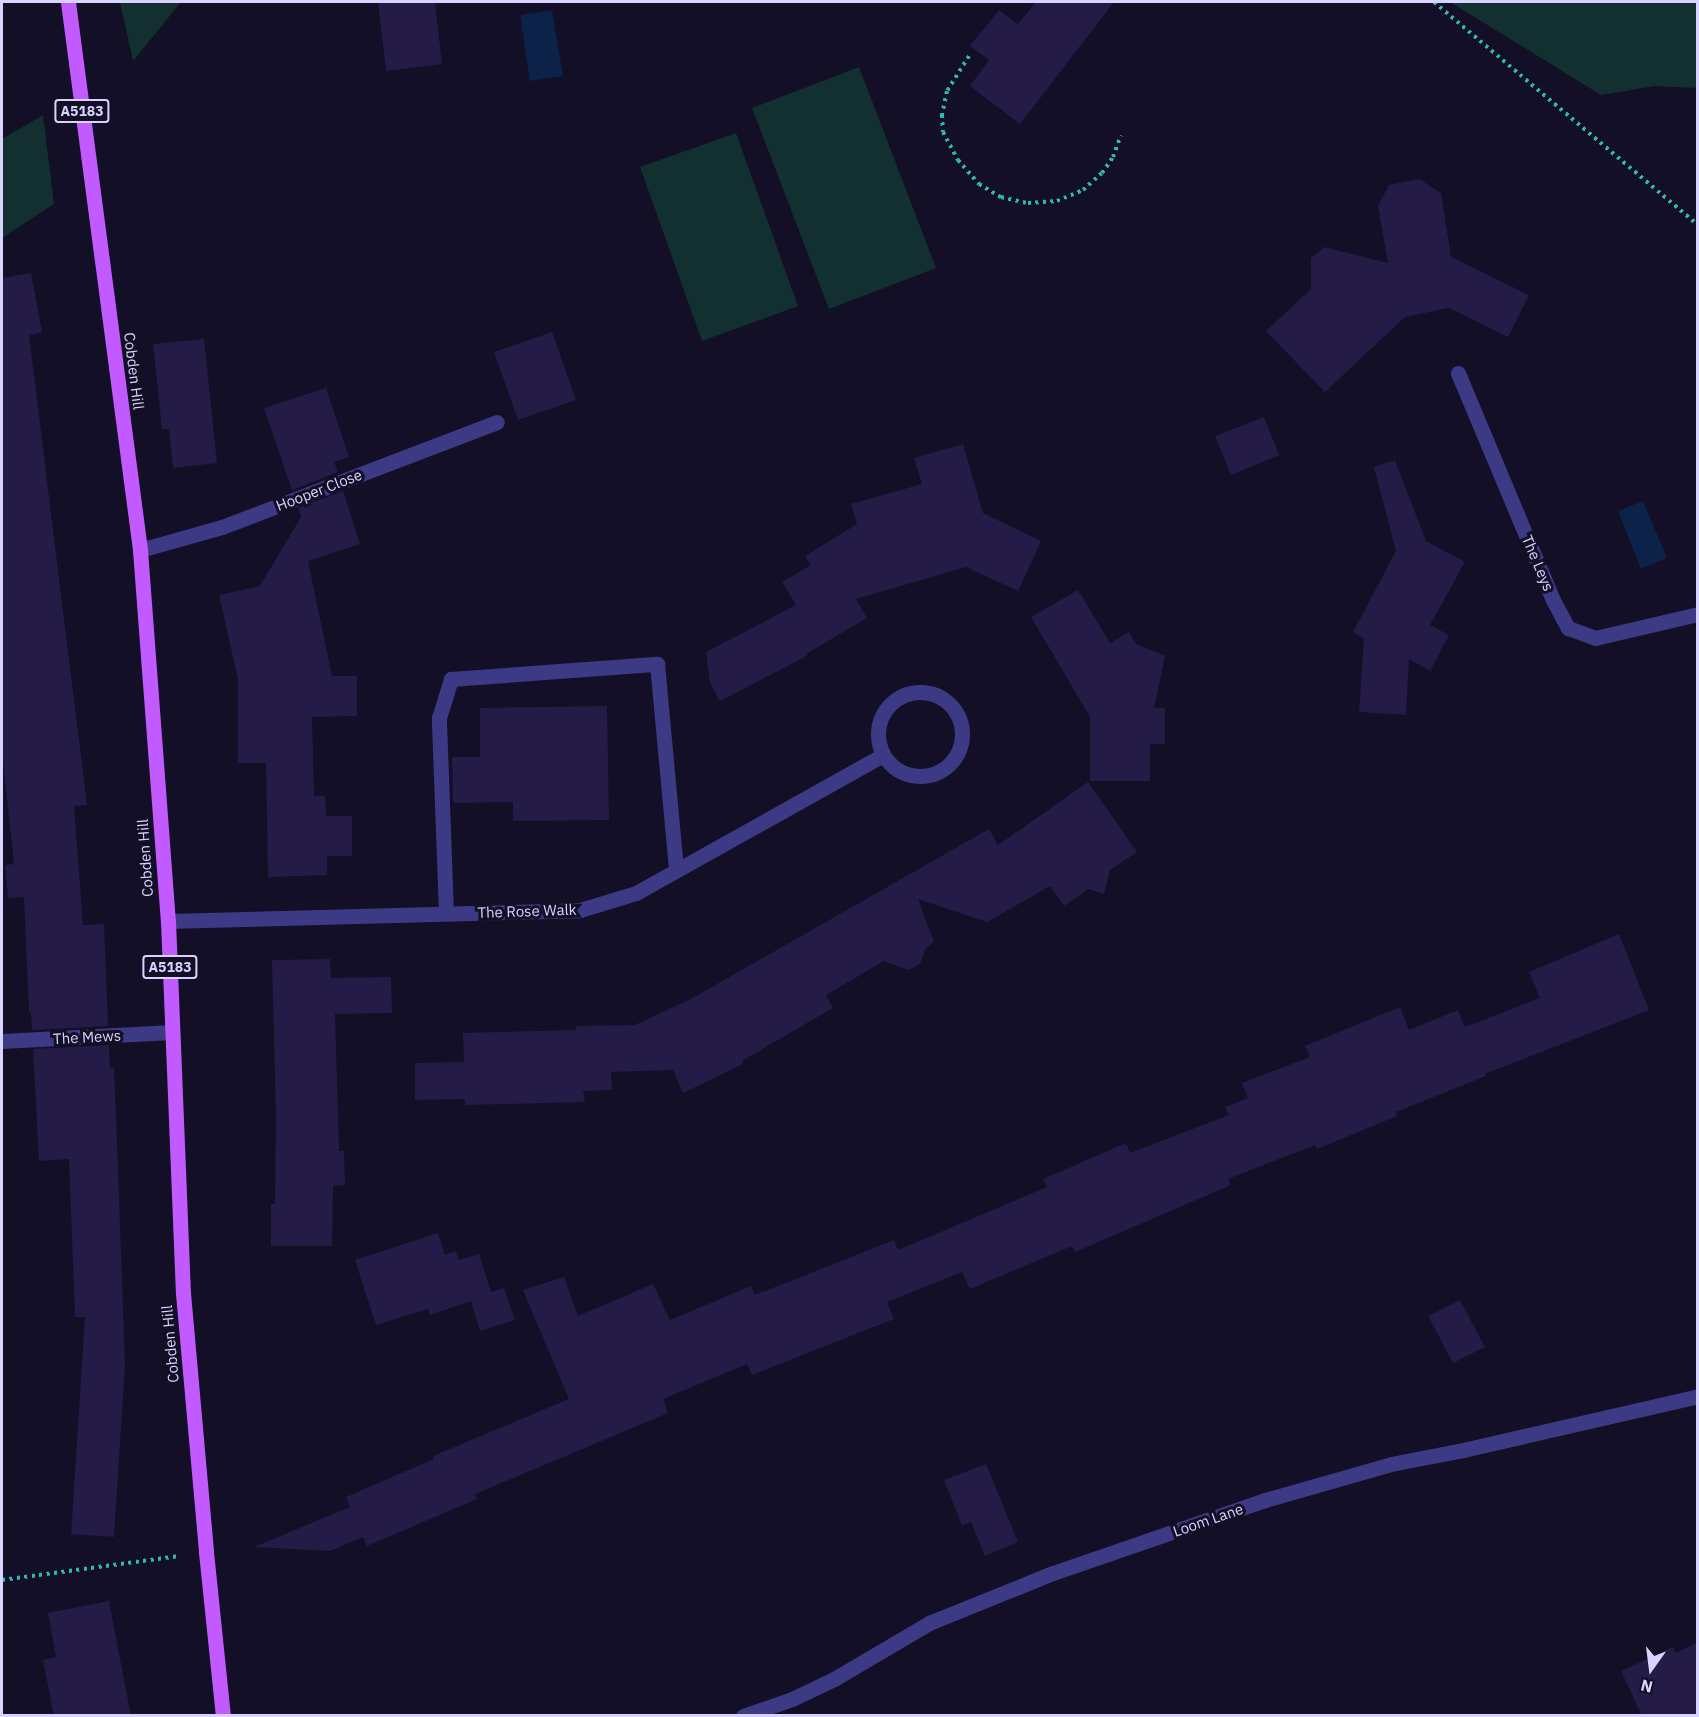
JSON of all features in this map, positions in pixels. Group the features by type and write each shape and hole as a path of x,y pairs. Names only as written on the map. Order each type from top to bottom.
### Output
{"main road":[{"name":"Cobden Hill","path":"68,2 140,549 168,921 183,1293 223,1716"}],"street":[{"name":"The Leys","path":"1458,373 1553,600 1568,628 1595,638 1698,614"},
{"name":"Hooper Close","path":"140,549 222,527 496,422"},
{"path":"446,913 439,718 451,679 657,664 676,869"},
{"path":"915,691 931,693 947,700 957,713 962,729 961,745 954,760 941,771 925,776 908,775 894,767 883,754 877,738 879,722 886,707 899,696 915,691"},
{"name":"The Rose Walk","path":"168,921 580,910 636,893 883,754"},
{"name":"The Mews","path":"2,1041 172,1032"},
{"name":"Loom Lane","path":"743,1716 792,1699 834,1679 928,1623 1053,1573 1255,1504 1391,1464 1463,1450 1698,1396"}],"path":[{"path":"1434,2 1698,225"},
{"path":"969,56 947,91 942,116 943,132 958,160 979,184 1002,197 1028,203 1057,201 1083,190 1102,173 1113,157 1120,135"},
{"path":"2,1580 206,1552"}],"green space":[{"path":"120,2 181,2 133,61"},
{"path":"1450,2 1697,2 1697,88 1655,86 1601,95"},
{"path":"859,67 936,268 829,309 752,108"},
{"path":"43,115 54,204 2,238 2,139"},
{"path":"736,133 798,306 702,341 640,167"}],"water":[{"path":"552,10 563,76 530,81 520,15"},
{"path":"1643,501 1667,558 1641,569 1618,511"}],"building":[{"path":"378,2 435,2 442,64 386,71"},
{"path":"1036,2 1114,2 1020,124 970,86 989,60 970,46 999,10 1018,24"},
{"path":"1419,179 1441,193 1451,257 1529,295 1508,337 1449,308 1405,317 1325,392 1266,331 1311,289 1311,258 1324,247 1388,263 1378,206 1389,185"},
{"path":"31,273 42,332 29,335 87,805 74,806 83,925 104,924 108,1026 32,1030 31,1012 29,1012 24,897 8,898 5,865 14,864 2,751 2,278"},
{"path":"552,332 576,400 518,420 494,352"},
{"path":"204,339 217,463 173,468 169,429 162,429 153,344"},
{"path":"326,388 349,457 334,462 338,472 292,490 264,408"},
{"path":"1264,417 1279,455 1231,475 1215,436"},
{"path":"963,444 983,513 1041,541 1018,591 966,567 856,599 867,618 806,654 807,656 720,701 710,683 706,652 796,605 782,582 811,565 805,556 857,524 851,504 922,484 914,458"},
{"path":"1395,460 1426,541 1465,562 1430,625 1449,635 1430,671 1409,659 1406,715 1359,712 1364,638 1353,632 1396,551 1374,467"},
{"path":"343,491 360,544 308,561 332,676 357,676 357,716 312,717 314,796 325,796 326,816 352,816 352,856 327,856 327,875 268,877 266,763 238,763 238,679 219,595 260,586 301,517 298,508"},
{"path":"1078,590 1110,643 1129,632 1136,644 1165,656 1154,708 1165,708 1165,744 1150,744 1150,781 1090,781 1090,717 1031,617"},
{"path":"607,706 609,820 513,821 513,802 453,803 452,757 480,757 480,708"},
{"path":"1088,782 1137,852 1110,870 1104,894 1089,889 1064,906 1050,886 987,922 918,899 934,942 925,949 921,963 909,970 884,961 826,995 833,1008 742,1061 743,1064 683,1093 673,1070 611,1072 612,1090 583,1091 585,1102 465,1105 465,1099 415,1100 415,1063 464,1062 463,1033 576,1030 576,1026 635,1025 691,999 989,829 998,845"},
{"path":"1619,934 1649,1010 1485,1074 1486,1076 1396,1112 1397,1116 1317,1149 1315,1145 1228,1179 1231,1185 1075,1252 1072,1246 970,1289 962,1272 887,1302 894,1319 752,1375 747,1364 663,1399 668,1413 475,1494 477,1499 367,1546 363,1537 330,1551 254,1547 350,1507 346,1497 434,1459 433,1456 569,1399 523,1290 564,1277 578,1316 653,1284 670,1320 751,1286 755,1295 894,1240 898,1250 1047,1187 1043,1179 1126,1143 1130,1153 1229,1115 1225,1107 1248,1098 1242,1083 1310,1057 1305,1046 1400,1007 1409,1030 1458,1010 1465,1027 1540,998 1529,972"},
{"path":"330,959 331,978 391,977 392,1013 335,1014 339,1151 344,1151 345,1185 333,1186 332,1246 271,1246 271,1204 275,1204 276,1117 272,960"},
{"path":"109,1045 110,1068 114,1068 125,1364 114,1537 71,1534 85,1317 75,1317 69,1159 39,1161 33,1049"},
{"path":"438,1233 445,1255 456,1251 459,1260 479,1254 491,1292 504,1288 515,1320 480,1331 471,1301 430,1315 428,1309 376,1325 355,1260"},
{"path":"1460,1300 1485,1347 1453,1363 1428,1316"},
{"path":"986,1464 1018,1542 985,1556 971,1522 962,1525 944,1480"},
{"path":"109,1601 131,1716 54,1716 43,1660 56,1657 48,1613"},
{"path":"1698,1642 1698,1716 1642,1716 1621,1671 1673,1647 1676,1653"}]}
